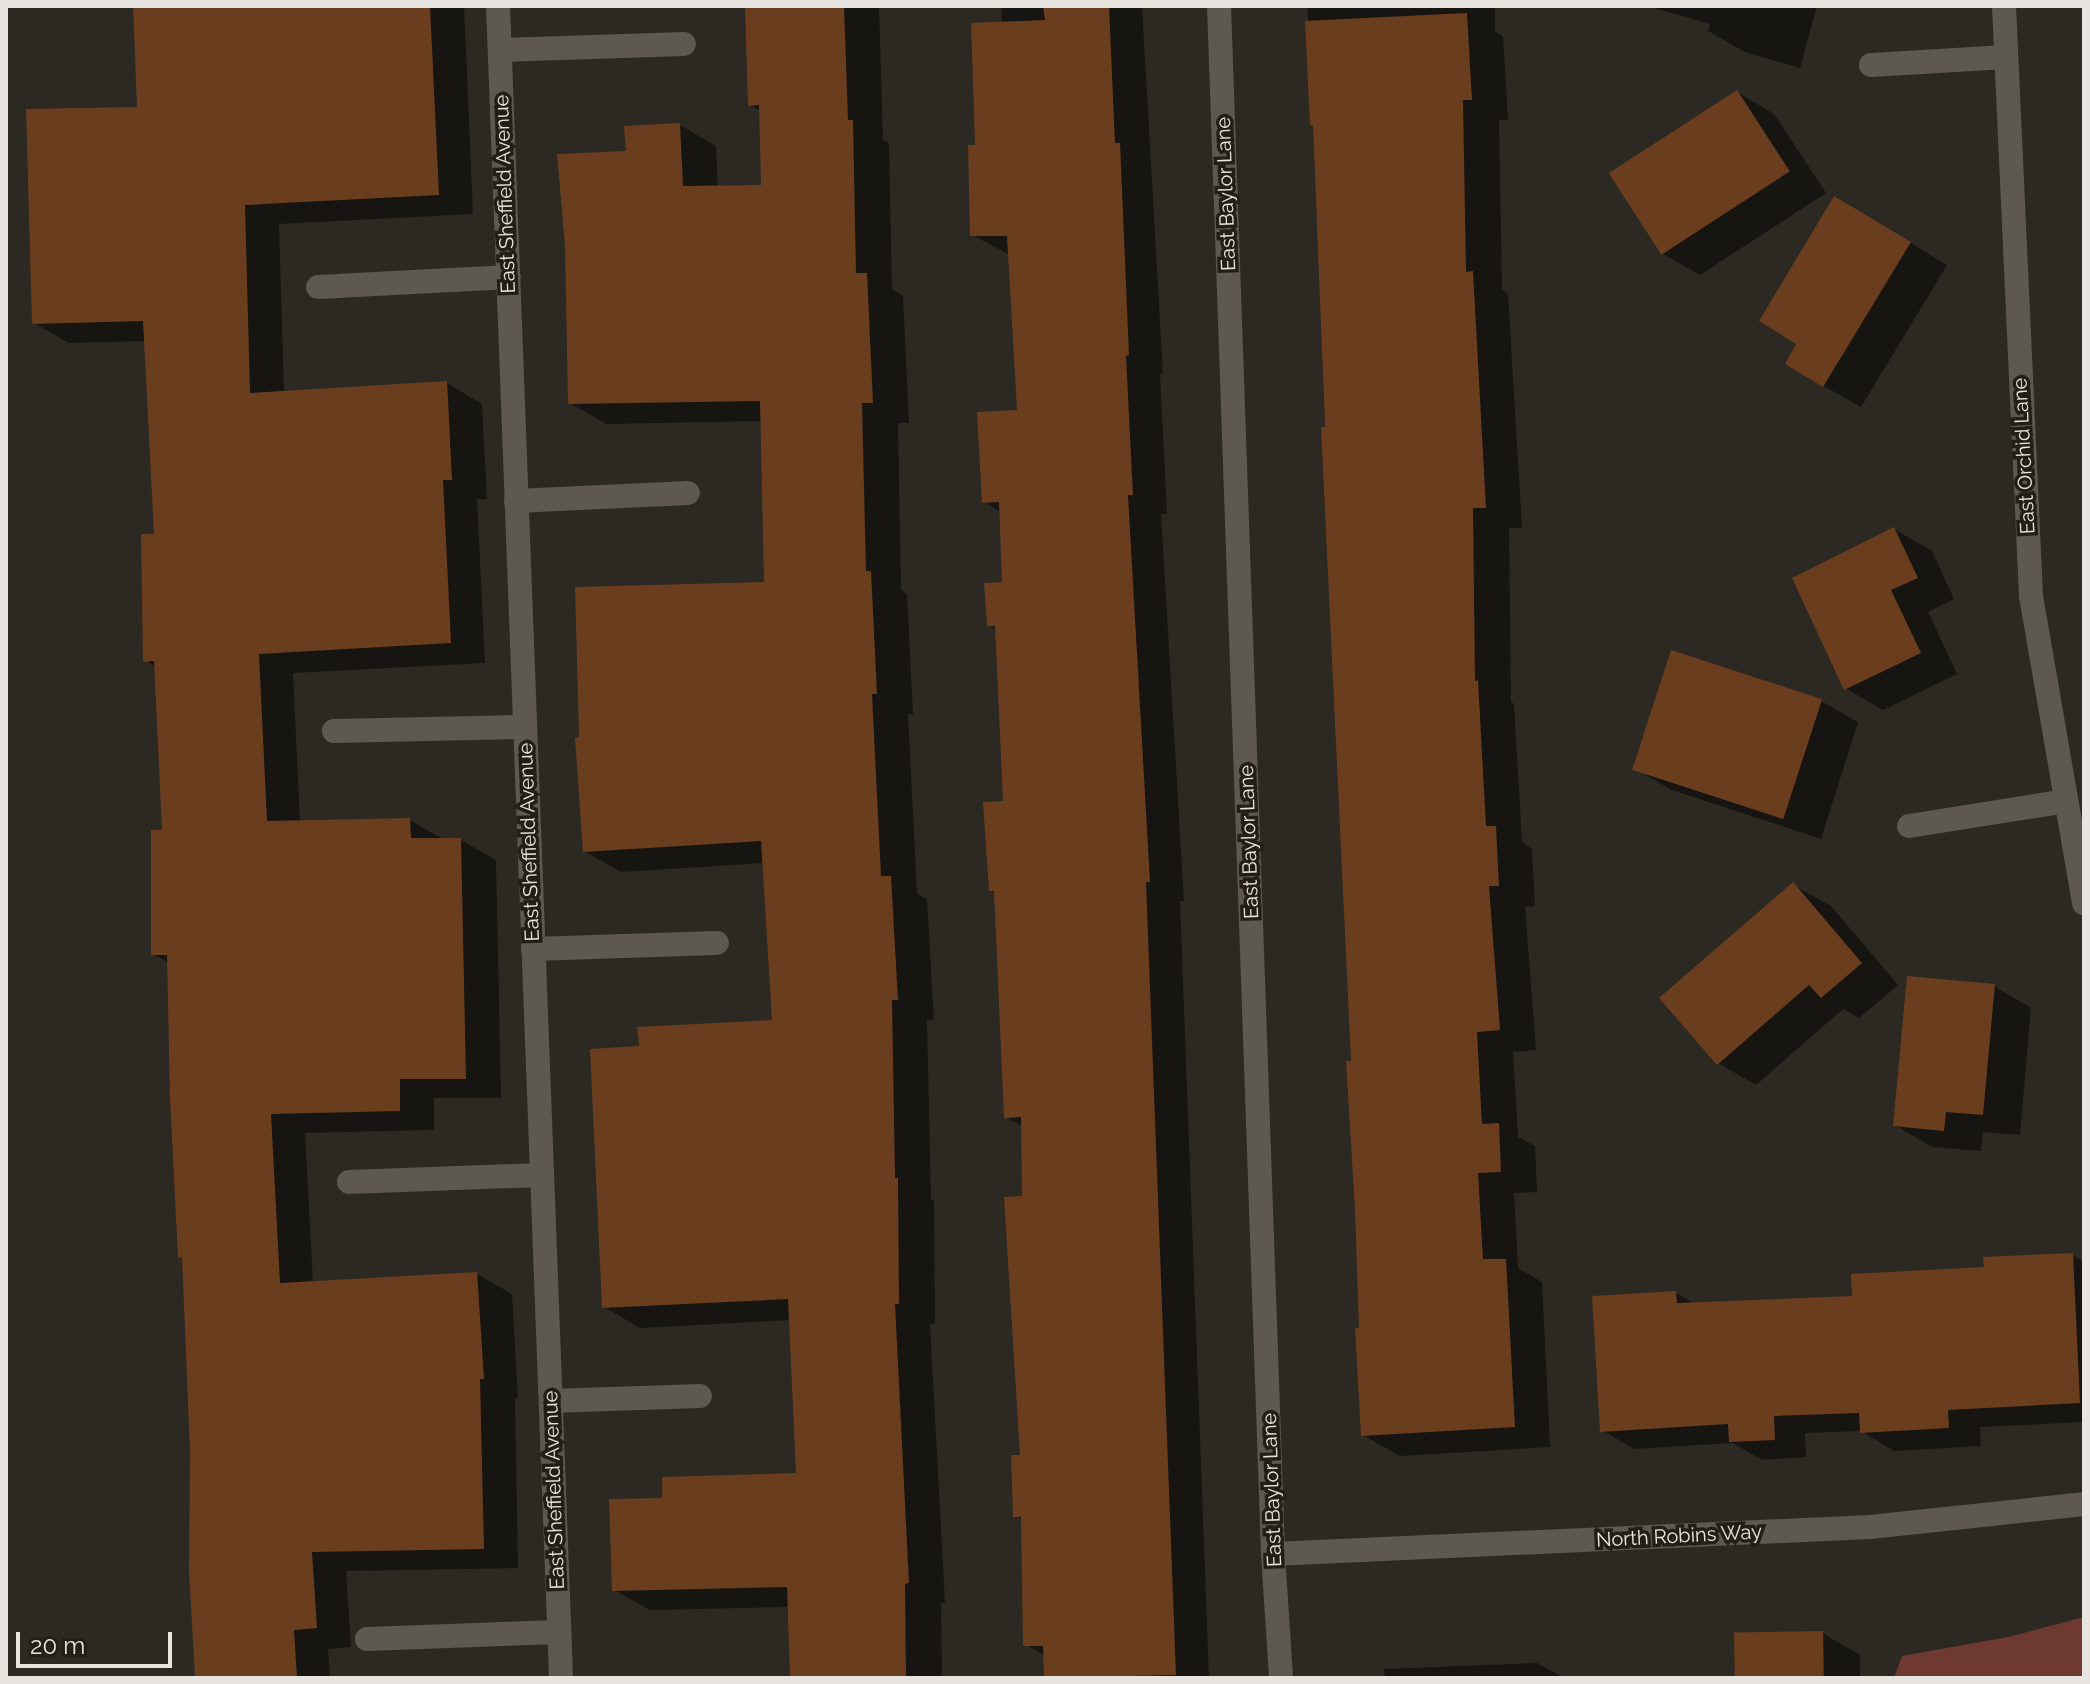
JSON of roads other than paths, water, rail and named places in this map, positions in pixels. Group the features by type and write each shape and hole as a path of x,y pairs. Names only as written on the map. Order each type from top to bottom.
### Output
{"street":[{"name":"East Sheffield Avenue","path":"498,6 561,1678"},
{"name":"East Baylor Lane","path":"1219,6 1273,1554 1281,1678"},
{"name":"East Orchid Lane","path":"2004,6 2031,596 2084,903"},
{"path":"500,50 684,44"},
{"path":"1871,65 2006,57"},
{"path":"318,287 509,277"},
{"path":"516,501 688,493"},
{"path":"334,731 525,727"},
{"path":"1909,826 2066,801"},
{"path":"533,949 717,943"},
{"path":"349,1182 542,1175"},
{"path":"551,1401 700,1396"},
{"name":"North Robins Way","path":"1273,1554 1870,1527 2084,1504"},
{"path":"367,1639 559,1632"}]}
